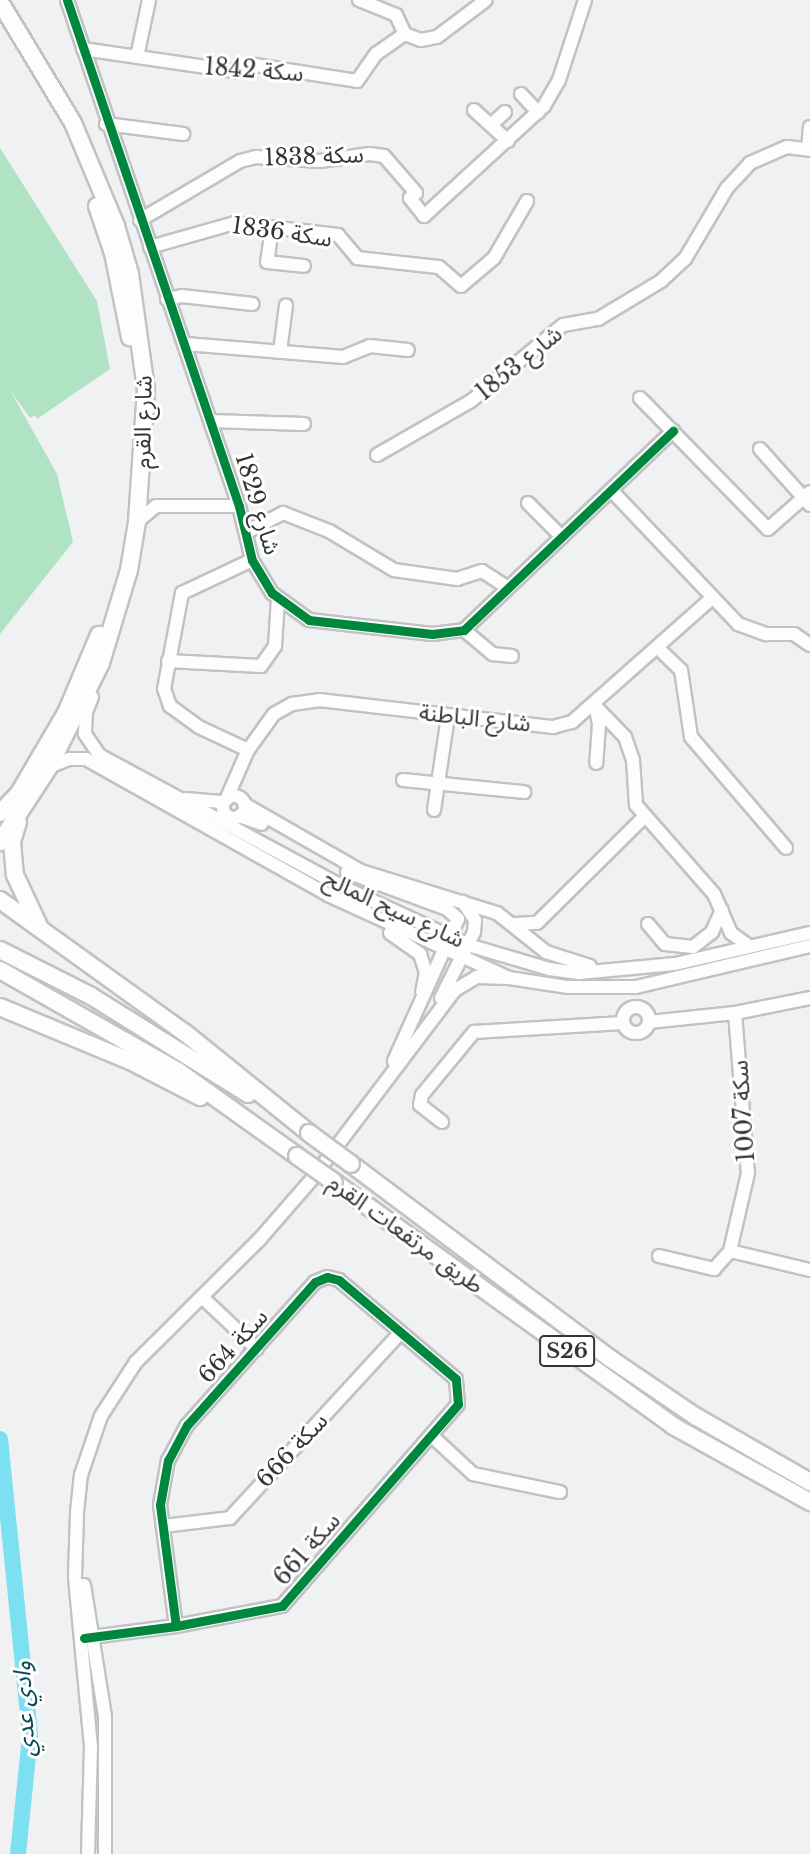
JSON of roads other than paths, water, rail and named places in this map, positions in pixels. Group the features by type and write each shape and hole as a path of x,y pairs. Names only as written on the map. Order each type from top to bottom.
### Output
{"main road":[{"name":"شارع القرم","path":"0,2 73,123 124,249 146,389 137,522 129,570 101,663 49,767 21,799 0,813"},
{"name":"شارع القرم","path":"0,31 62,121 85,170 119,279 136,390 129,501 105,617 66,713 0,842"},
{"path":"0,806 21,799"},
{"path":"21,799 12,842 15,875 23,901 42,932"},
{"path":"0,900 184,1032 309,1133"},
{"name":"طريق مرتفعات القرم","path":"6,953 91,996 309,1133 611,1359 695,1416 810,1482"},
{"name":"طريق مرتفعات القرم","path":"0,970 178,1071 673,1426 810,1502"},
{"path":"0,1007 193,1093 284,1145"},
{"path":"0,1018 65,1034"}],"street":[{"name":"1829 شارع","path":"67,0 106,124 167,299 186,344 239,506 253,560 278,598 309,620 432,634 464,630"},
{"path":"137,57 149,0"},
{"path":"359,0 396,15 405,34 421,40 437,37 486,0"},
{"path":"474,110 508,141 538,112 559,80 585,0"},
{"name":"سكة 1842","path":"83,49 240,72 255,65 357,81 376,54 405,34"},
{"path":"521,94 538,112"},
{"path":"491,125 505,112"},
{"path":"106,124 183,134"},
{"path":"809,149 810,127"},
{"name":"1838 سكة","path":"140,220 240,161 256,157 320,161 370,154 384,156 416,193 410,198 424,216 508,141"},
{"name":"شارع 1853","path":"377,455 471,401 563,325 598,319 661,281 685,259 727,188 750,163 787,147 809,149"},
{"name":"سكة 1836","path":"150,247 223,223 338,235 357,258 439,267 461,286 494,258 527,201"},
{"path":"272,228 267,262 303,265"},
{"path":"167,299 182,296 253,304"},
{"path":"280,352 286,304"},
{"path":"186,344 343,357 370,346 408,350"},
{"path":"640,398 768,529 808,498 760,449"},
{"path":"211,421 304,424"},
{"path":"512,656 494,654 464,630 673,431"},
{"path":"141,488 156,506"},
{"path":"611,490 738,624 766,634 794,634 810,645"},
{"path":"528,503 562,537"},
{"path":"137,522 156,506 239,506"},
{"path":"247,532 283,513 329,531 394,570 457,579 482,571 508,588"},
{"path":"248,750 199,727 170,706 164,688 182,593 253,560"},
{"path":"168,661 261,666 275,646 278,598"},
{"name":"شارع الباطنة","path":"225,801 248,750 274,714 292,704 319,700 553,727 572,722 595,706 712,598"},
{"path":"659,649 681,670 691,737 786,848"},
{"name":"شارع سيح المالح","path":"101,663 84,722 90,745 99,755 347,889 468,945 549,969 635,970 722,954 810,933"},
{"path":"595,706 599,724 596,763"},
{"path":"595,706 625,737 633,760 635,804 714,894 732,933 749,946"},
{"path":"434,810 448,716"},
{"name":"شارع سيح المالح","path":"49,767 69,759 86,760 348,905 446,952 509,978 614,987 662,981 810,946"},
{"path":"403,780 524,792"},
{"path":"235,783 242,801 239,816"},
{"path":"166,792 195,801 242,801 361,871 463,902 515,924 535,942 578,965 635,970"},
{"path":"225,801 226,815 239,816 278,832 367,883 454,912 458,926 419,1026"},
{"path":"535,942 537,923 644,817"},
{"path":"105,1854 108,1750 77,1562 81,1475 101,1416 136,1362 203,1298 312,1179 386,1077 462,959 475,920 463,902"},
{"path":"348,905 420,954 426,972 419,1026"},
{"path":"648,924 665,944 693,947 707,938 722,910"},
{"path":"515,924 537,923"},
{"path":"722,954 732,933"},
{"path":"419,1026 466,981 509,978"},
{"path":"623,1023 625,1012 638,1007 650,989 662,981"},
{"path":"614,987 625,993 649,1022"},
{"path":"442,1122 420,1105 422,1095 474,1032 623,1023 636,1033 649,1022 735,1013 810,998"},
{"name":"سكة 1007","path":"730,1251 748,1173 735,1013"},
{"path":"659,1256 714,1269 730,1251 810,1270"},
{"name":"سكة 664","path":"176,1626 160,1505 169,1460 181,1436 314,1282 327,1277 339,1280 456,1379 460,1393"},
{"path":"203,1298 257,1349"},
{"name":"سكة 666","path":"163,1526 230,1518 400,1333"},
{"name":"سكة 661","path":"89,1638 176,1626 282,1606 432,1436 458,1404 460,1393"},
{"path":"432,1436 473,1474 560,1492"},
{"path":"88,1854 91,1747 89,1638"}],"waterway":[{"name":"وادي عدي","path":"0,1439 30,1736 18,1854"}]}
